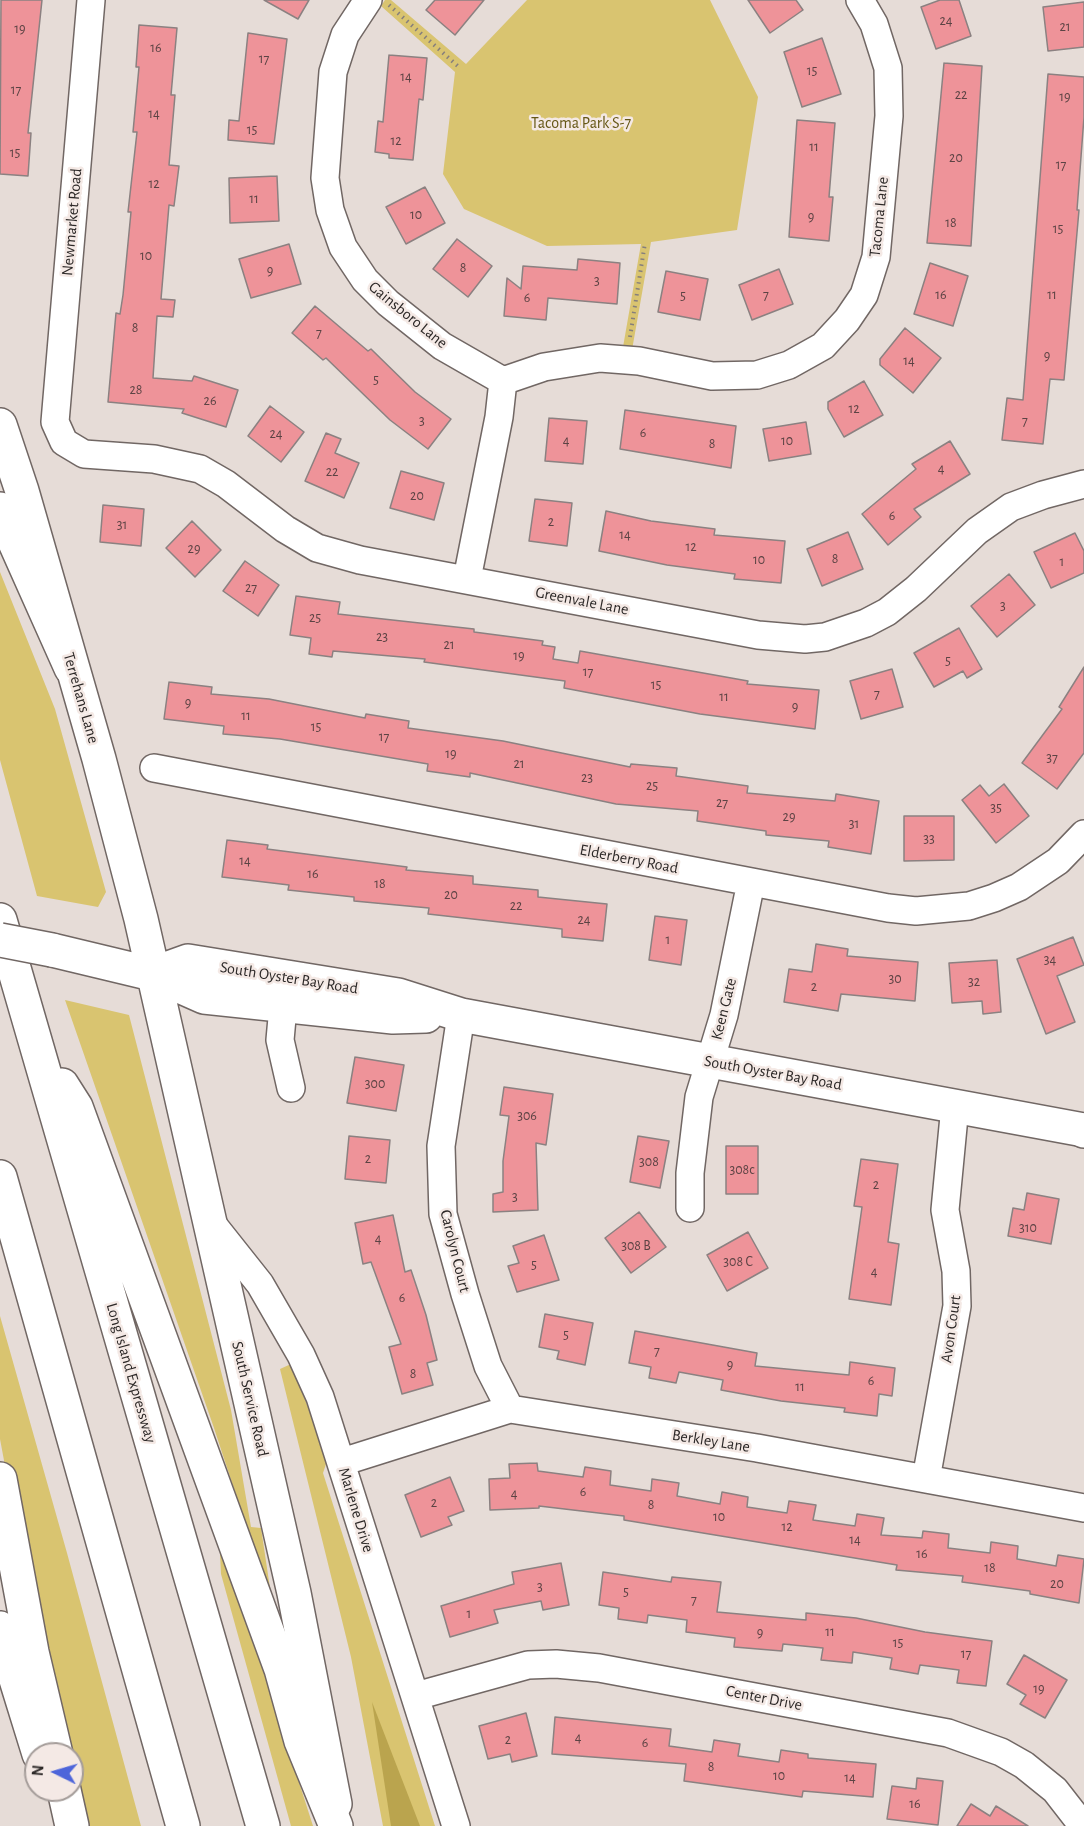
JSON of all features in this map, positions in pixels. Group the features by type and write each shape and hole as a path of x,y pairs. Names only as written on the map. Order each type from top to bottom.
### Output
{"main road":[{"name":"Terrehans Lane","path":"0,425 22,491 99,759 141,920 152,974"},
{"path":"0,509 71,668"},
{"name":"Long Island Expressway","path":"0,920 263,1826"},
{"name":"South Oyster Bay Road","path":"0,940 152,974 204,997 393,1017 461,1015"},
{"name":"South Oyster Bay Road","path":"152,974 188,961 398,995 461,1015 1084,1130"},
{"name":"South Service Road","path":"152,974 294,1593 338,1826"},
{"path":"32,1035 76,1107 281,1669 301,1741 338,1826"},
{"path":"0,1177 183,1826"},
{"path":"0,1479 32,1652 53,1742"},
{"path":"0,1628 35,1742"},
{"path":"55,1802 62,1826"},
{"path":"67,1802 72,1826"}],"street":[{"name":"Newmarket Road","path":"63,442 54,422 91,0"},
{"name":"Gainsboro Lane","path":"368,0 345,35 333,72 325,178 330,210 343,247 365,280 388,303 442,346 503,381"},
{"name":"Tacoma Lane","path":"503,381 544,367 600,358 626,360 712,376 757,375 789,365 823,346 848,320 864,295 876,257 889,116 888,68 874,24 860,0"},
{"path":"467,579 499,417 503,381"},
{"name":"Greenvale Lane","path":"63,442 84,454 154,459 200,469 226,484 285,529 317,548 360,560 758,635 805,639 825,637 866,623 887,612 916,589 977,531 1011,507 1043,495 1084,484"},
{"name":"Elderberry Road","path":"154,768 888,908 916,911 969,906 1019,887 1058,861 1084,834"},
{"name":"Keen Gate","path":"690,1208 690,1173 699,1097 724,1015 751,882"},
{"path":"283,1007 280,1040 291,1088"},
{"name":"Carolyn Court","path":"461,1015 441,1146 443,1214 488,1366 510,1409"},
{"name":"Avon Court","path":"926,1479 957,1306 956,1271 945,1210 955,1106"},
{"name":"Marlene Drive","path":"207,1218 260,1284 301,1355 320,1397 456,1826"},
{"name":"Berkley Lane","path":"342,1462 510,1409 757,1448 1084,1508"},
{"name":"Center Drive","path":"416,1696 528,1665 556,1664 599,1668 948,1733 1001,1752 1024,1765 1055,1790 1083,1826"}],"path":[{"path":"383,0 460,68"},
{"path":"626,360 645,243"}],"green space":[{"name":"Tacoma Park S-7","path":"385,0 391,0 466,64 527,0 710,0 758,97 737,230 651,242 632,350 623,347 641,244 547,246 464,209 443,174 455,72 381,6"},
{"path":"0,572 55,709 106,892 98,907 37,896 0,760"},
{"path":"65,1000 129,1015 231,1410 251,1527 261,1528 273,1608 214,1428"},
{"path":"0,1316 141,1826 88,1826 81,1802 84,1802 84,1742 64,1742 23,1562 0,1439"},
{"path":"291,1364 328,1458 323,1473 435,1826 383,1826 351,1657 280,1369"},
{"path":"220,1554 231,1570 313,1826 291,1826 221,1574"}],"shaded area":[{"path":"372,1702 415,1813 420,1826 391,1826"}],"building":[{"path":"1,0 42,0 28,133 31,133 28,176 0,174"},
{"path":"264,0 309,0 298,19"},
{"path":"435,0 484,0 455,35 426,10"},
{"path":"748,0 796,0 803,10 770,33"},
{"path":"940,0 959,0 971,36 936,49 921,7"},
{"path":"1084,2 1084,47 1048,51 1043,7"},
{"path":"139,25 177,28 171,95 175,95 169,165 179,166 174,206 169,205 161,299 175,300 173,317 157,316 153,378 192,381 194,376 238,390 226,427 182,413 184,409 108,402 116,313 120,314 123,295 131,212 128,212 137,132 133,132 139,67 136,67"},
{"path":"248,33 287,39 274,144 228,140 229,120 239,121"},
{"path":"822,38 841,94 802,107 784,52"},
{"path":"389,55 427,58 423,100 419,99 413,160 389,158 389,154 375,152 378,121 383,122"},
{"path":"944,63 982,66 971,246 927,243"},
{"path":"1048,74 1084,77 1084,117 1077,210 1079,210 1064,380 1050,379 1043,444 1002,440 1007,398 1023,400"},
{"path":"797,120 835,123 829,197 833,197 829,241 789,237"},
{"path":"277,176 279,221 230,223 229,178"},
{"path":"425,187 445,223 406,244 386,207"},
{"path":"457,239 492,266 468,297 433,269"},
{"path":"289,244 301,284 251,298 239,259"},
{"path":"578,259 620,263 617,304 548,298 546,320 504,316 507,278 521,289 523,266 577,270"},
{"path":"930,263 968,276 953,326 914,314"},
{"path":"779,269 793,304 752,320 739,285"},
{"path":"666,271 708,279 700,320 658,312"},
{"path":"315,306 368,351 371,349 415,392 451,419 428,449 390,420 326,358 323,360 292,333"},
{"path":"905,328 941,358 913,393 880,365 880,359"},
{"path":"864,381 883,415 844,437 828,409 828,402"},
{"path":"270,406 304,432 281,462 248,436"},
{"path":"625,410 736,426 731,468 620,449"},
{"path":"549,418 587,421 583,464 545,461"},
{"path":"806,422 811,454 769,461 763,429"},
{"path":"326,433 341,439 335,453 359,463 344,498 305,481"},
{"path":"950,441 970,474 914,509 921,517 888,545 862,514 916,469 912,464"},
{"path":"401,471 444,483 434,520 390,508"},
{"path":"535,499 572,503 567,546 529,541"},
{"path":"103,505 144,509 141,546 100,542"},
{"path":"606,511 651,521 715,529 714,535 785,541 781,583 734,579 735,574 667,565 599,551"},
{"path":"192,521 221,550 195,577 166,548"},
{"path":"848,532 863,569 822,586 807,549"},
{"path":"1075,533 1084,551 1084,573 1051,588 1034,552"},
{"path":"245,561 279,585 258,616 223,591"},
{"path":"1009,574 1035,605 997,637 971,606"},
{"path":"296,596 340,602 338,614 474,629 474,632 543,641 542,645 555,647 553,659 578,663 580,651 748,681 747,684 819,690 815,729 700,714 564,688 565,681 424,662 425,659 333,651 332,657 309,654 311,638 290,635"},
{"path":"959,628 982,669 967,678 963,671 934,687 914,653"},
{"path":"1084,667 1084,753 1057,789 1022,763 1062,709 1059,707"},
{"path":"892,669 903,707 861,719 850,681"},
{"path":"169,682 212,687 211,694 269,699 365,718 366,714 409,721 408,728 503,741 630,767 631,764 677,768 676,776 748,786 747,793 835,801 836,794 879,801 871,854 828,847 829,841 766,835 766,831 697,821 698,811 616,804 470,773 470,777 427,771 428,764 280,739 223,734 224,726 164,719"},
{"path":"1004,784 1029,816 996,843 962,800 980,785 989,796"},
{"path":"904,816 954,816 954,860 904,861"},
{"path":"227,840 268,845 267,849 407,867 406,870 473,876 473,884 538,890 538,897 607,904 603,941 562,937 562,929 428,914 429,908 354,901 354,897 288,890 289,885 222,877"},
{"path":"655,916 687,920 681,965 649,960"},
{"path":"1073,937 1084,965 1057,976 1075,1022 1046,1034 1017,959"},
{"path":"816,944 848,949 847,956 918,962 915,1001 841,994 838,1011 784,1002 789,969 812,972"},
{"path":"997,960 1001,1012 983,1014 982,1001 952,1003 949,963"},
{"path":"355,1057 404,1065 396,1111 347,1103"},
{"path":"504,1087 553,1094 546,1145 536,1143 538,1210 493,1212 493,1194 503,1192 503,1161 509,1116 500,1115"},
{"path":"349,1136 390,1140 386,1183 345,1179"},
{"path":"638,1136 669,1141 660,1188 630,1182"},
{"path":"726,1146 758,1146 758,1194 726,1194"},
{"path":"861,1159 898,1164 888,1242 899,1244 891,1305 849,1299 862,1207 854,1206"},
{"path":"1027,1193 1059,1199 1051,1244 1008,1236 1013,1208 1024,1210"},
{"path":"639,1212 666,1247 631,1273 605,1238"},
{"path":"393,1215 405,1272 411,1270 426,1315 437,1360 427,1363 433,1385 402,1394 389,1347 401,1344 371,1262 363,1264 355,1223"},
{"path":"748,1232 768,1268 727,1291 707,1255"},
{"path":"544,1235 559,1280 517,1292 508,1266 519,1263 513,1246"},
{"path":"545,1314 593,1323 585,1365 557,1359 559,1351 539,1347"},
{"path":"635,1331 757,1353 755,1366 849,1375 850,1362 895,1368 892,1396 879,1394 877,1416 844,1412 845,1408 781,1401 721,1390 723,1380 679,1372 676,1383 649,1378 651,1367 629,1363"},
{"path":"537,1463 538,1471 583,1477 585,1467 611,1471 610,1485 651,1491 652,1479 679,1483 677,1496 720,1504 722,1492 748,1497 747,1507 787,1513 789,1501 816,1505 813,1520 855,1526 857,1514 884,1518 881,1535 922,1538 923,1531 949,1534 948,1548 990,1553 991,1542 1018,1546 1017,1559 1056,1566 1058,1555 1084,1559 1079,1603 1030,1594 1030,1591 962,1582 963,1576 896,1570 897,1565 624,1520 624,1516 539,1506 539,1508 490,1510 489,1479 510,1478 509,1464"},
{"path":"450,1477 464,1511 448,1517 452,1525 421,1537 405,1495"},
{"path":"561,1563 569,1605 543,1610 541,1601 494,1610 498,1623 450,1637 441,1606 514,1584 512,1572"},
{"path":"603,1572 671,1582 672,1577 721,1582 717,1612 806,1620 806,1613 856,1618 925,1632 992,1641 986,1686 957,1683 959,1670 920,1665 918,1674 890,1669 892,1658 853,1652 852,1663 821,1660 823,1648 783,1644 782,1651 734,1647 735,1638 686,1632 687,1620 648,1615 647,1623 618,1619 619,1608 599,1605"},
{"path":"1024,1655 1067,1680 1045,1718 1020,1704 1026,1695 1007,1684"},
{"path":"526,1713 537,1756 512,1762 510,1754 488,1759 479,1726"},
{"path":"555,1717 671,1729 669,1746 712,1752 714,1740 740,1744 738,1756 779,1762 781,1750 808,1754 808,1758 876,1764 873,1797 803,1791 802,1797 684,1781 686,1764 552,1754"},
{"path":"917,1778 943,1781 938,1825 887,1819 892,1786 916,1789"},
{"path":"971,1804 990,1816 996,1806 1028,1826 957,1826"}]}
